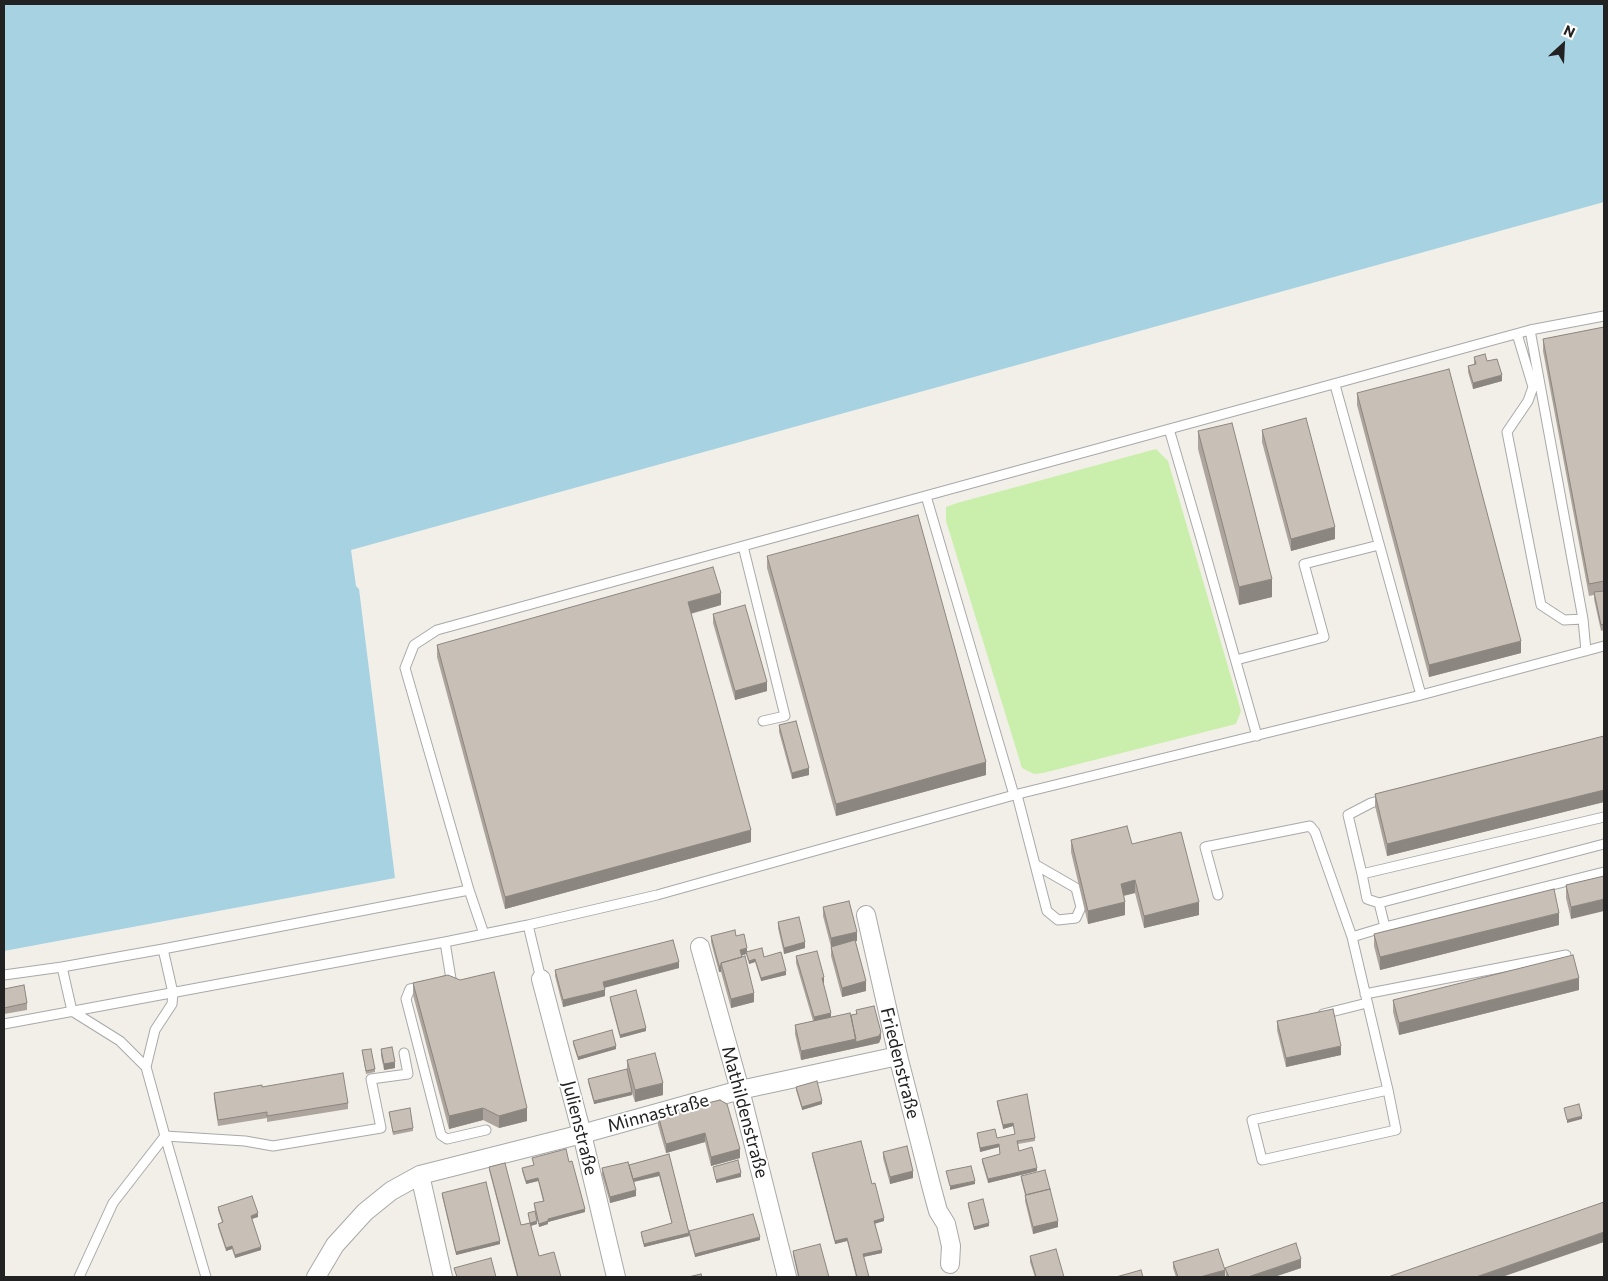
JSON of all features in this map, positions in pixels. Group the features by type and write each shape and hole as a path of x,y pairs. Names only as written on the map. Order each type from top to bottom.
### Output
{"street":[{"name":"Friedenstraße","path":"866,915 898,1056 938,1211 946,1224 952,1246 952,1271"},
{"name":"Mathildenstraße","path":"700,947 740,1090 786,1277"},
{"name":"Julienstraße","path":"541,979 582,1134 616,1277"},
{"name":"Minnastraße","path":"316,1277 335,1245 365,1212 391,1191 420,1175 582,1134 740,1090 898,1056"},
{"path":"420,1175 443,1277"}],"lane":[{"path":"484,934 468,890 405,668 414,645 437,630 1168,429 1336,385 1530,330 1604,316"},
{"path":"1530,330 1583,620 1586,651"},
{"path":"1517,334 1533,387 1528,401 1507,432 1541,604 1564,620 1583,620"},
{"path":"1336,385 1421,695"},
{"path":"1168,429 1257,736"},
{"path":"926,496 1036,865 1047,911 1058,920 1076,918 1082,908 1076,888 1036,865"},
{"path":"1236,660 1324,637 1304,564 1379,544"},
{"path":"743,546 784,716 763,721"},
{"path":"4,1024 528,926 657,895 1015,795 1421,695 1604,646"},
{"path":"1388,798 1371,803 1348,816 1368,899 1379,903 1604,844"},
{"path":"1362,874 1604,817"},
{"path":"1218,894 1205,847 1310,826 1315,832 1352,937 1388,1090 1396,1130 1262,1160 1252,1120 1388,1090"},
{"path":"1352,937 1604,872"},
{"path":"4,975 163,949 468,890"},
{"path":"1379,903 1385,927"},
{"path":"528,926 541,979"},
{"path":"445,942 452,979 410,989 406,999 440,1135 447,1139 486,1130"},
{"path":"163,949 173,993 172,1004 155,1030 146,1067 206,1277"},
{"path":"1310,1017 1366,999 1566,955"},
{"path":"62,966 72,1012 120,1041 146,1067"},
{"path":"165,1136 245,1141 273,1146 381,1128 371,1079 408,1074 404,1053"},
{"path":"79,1277 113,1203 165,1136"}],"green space":[{"path":"1156,449 1168,461 1241,711 1236,724 1034,774 1022,768 946,521 946,507"}],"water":[{"path":"4,4 1604,4 1604,202 351,550 356,586 359,589 395,878 4,951"}],"building":[{"path":"1604,327 1604,581 1589,584 1543,339"},
{"path":"1485,354 1487,361 1497,359 1502,375 1473,383 1468,366 1476,364 1474,357"},
{"path":"1449,369 1521,641 1429,665 1357,393"},
{"path":"1306,418 1335,527 1291,539 1262,430"},
{"path":"1232,423 1272,579 1239,587 1198,431"},
{"path":"918,515 986,762 836,804 767,556"},
{"path":"713,567 721,593 688,602 751,830 505,897 437,645"},
{"path":"1604,591 1604,624 1601,625 1594,592"},
{"path":"745,605 767,682 735,691 713,614"},
{"path":"796,721 809,768 792,773 779,725"},
{"path":"1604,736 1604,790 1387,844 1375,794"},
{"path":"1127,826 1132,844 1181,832 1199,902 1144,916 1135,880 1121,884 1125,902 1088,911 1071,840"},
{"path":"1604,876 1604,899 1571,907 1566,885"},
{"path":"1554,889 1559,913 1380,957 1374,934"},
{"path":"849,901 857,932 831,938 823,907"},
{"path":"799,917 805,942 784,948 778,922"},
{"path":"735,930 736,936 744,934 747,948 740,950 742,957 721,963 721,966 719,966 711,936"},
{"path":"673,940 679,962 603,982 605,990 563,1000 555,970"},
{"path":"855,940 866,981 842,988 831,947"},
{"path":"762,948 764,957 781,952 786,971 761,978 755,959 749,961 746,952"},
{"path":"817,951 831,1013 814,1017 796,956"},
{"path":"1573,955 1579,978 1399,1023 1393,1000"},
{"path":"745,956 754,993 731,999 721,963"},
{"path":"494,972 527,1108 499,1116 483,1108 449,1116 413,983 448,975 460,980"},
{"path":"24,985 27,1003 4,1008 4,989"},
{"path":"636,990 646,1028 620,1035 610,997"},
{"path":"874,1006 881,1032 879,1036 856,1042 851,1015 857,1014 856,1010"},
{"path":"1333,1009 1341,1046 1286,1058 1277,1021"},
{"path":"850,1013 856,1039 801,1051 795,1025"},
{"path":"612,1030 616,1046 578,1057 573,1041"},
{"path":"392,1047 395,1062 384,1064 381,1049"},
{"path":"371,1049 375,1069 366,1071 362,1050"},
{"path":"655,1053 663,1083 635,1090 627,1060"},
{"path":"627,1069 632,1092 594,1101 588,1079"},
{"path":"343,1073 348,1103 267,1116 267,1112 218,1120 214,1093"},
{"path":"817,1081 822,1101 802,1107 796,1087"},
{"path":"1027,1094 1035,1138 1017,1141 1019,1151 1032,1147 1037,1168 988,1179 982,1159 1000,1154 999,1144 980,1148 977,1133 995,1129 997,1138 1015,1134 1013,1123 1003,1125 997,1101"},
{"path":"720,1100 727,1104 740,1149 711,1157 705,1133 666,1144 658,1115"},
{"path":"1579,1104 1582,1116 1567,1120 1564,1108"},
{"path":"410,1108 413,1128 393,1132 389,1112"},
{"path":"861,1141 872,1184 875,1183 884,1218 874,1221 882,1250 863,1254 869,1277 857,1277 847,1238 835,1241 812,1153"},
{"path":"907,1146 913,1171 890,1177 883,1152"},
{"path":"566,1149 569,1162 572,1161 585,1209 548,1219 548,1221 539,1224 534,1203 544,1201 538,1178 526,1181 522,1168 534,1165 532,1158"},
{"path":"669,1154 689,1233 644,1244 641,1232 672,1223 659,1172 633,1179 629,1165"},
{"path":"738,1160 741,1173 716,1180 713,1167"},
{"path":"628,1162 636,1190 610,1197 602,1168"},
{"path":"505,1163 521,1225 530,1223 539,1256 554,1252 561,1277 518,1277 489,1167"},
{"path":"971,1166 975,1181 950,1186 946,1171"},
{"path":"1045,1170 1050,1189 1026,1195 1021,1176"},
{"path":"486,1182 500,1241 456,1252 442,1193"},
{"path":"1050,1189 1058,1221 1033,1227 1025,1195"},
{"path":"252,1196 258,1213 251,1216 261,1247 235,1255 232,1246 226,1248 218,1224 223,1222 218,1207"},
{"path":"983,1199 989,1223 974,1227 968,1203"},
{"path":"1604,1202 1604,1232 1476,1277 1388,1277"},
{"path":"535,1211 537,1221 530,1223 528,1213"},
{"path":"753,1214 760,1237 695,1254 689,1231"},
{"path":"1296,1243 1301,1259 1248,1277 1229,1277 1225,1268"},
{"path":"820,1244 829,1277 799,1277 793,1251"},
{"path":"1056,1249 1064,1277 1036,1277 1030,1256"},
{"path":"1218,1249 1225,1270 1200,1277 1178,1277 1173,1262"},
{"path":"491,1258 496,1277 457,1277 454,1268"},
{"path":"1141,1270 1143,1277 1116,1277"},
{"path":"701,1274 702,1277 688,1277"}]}
